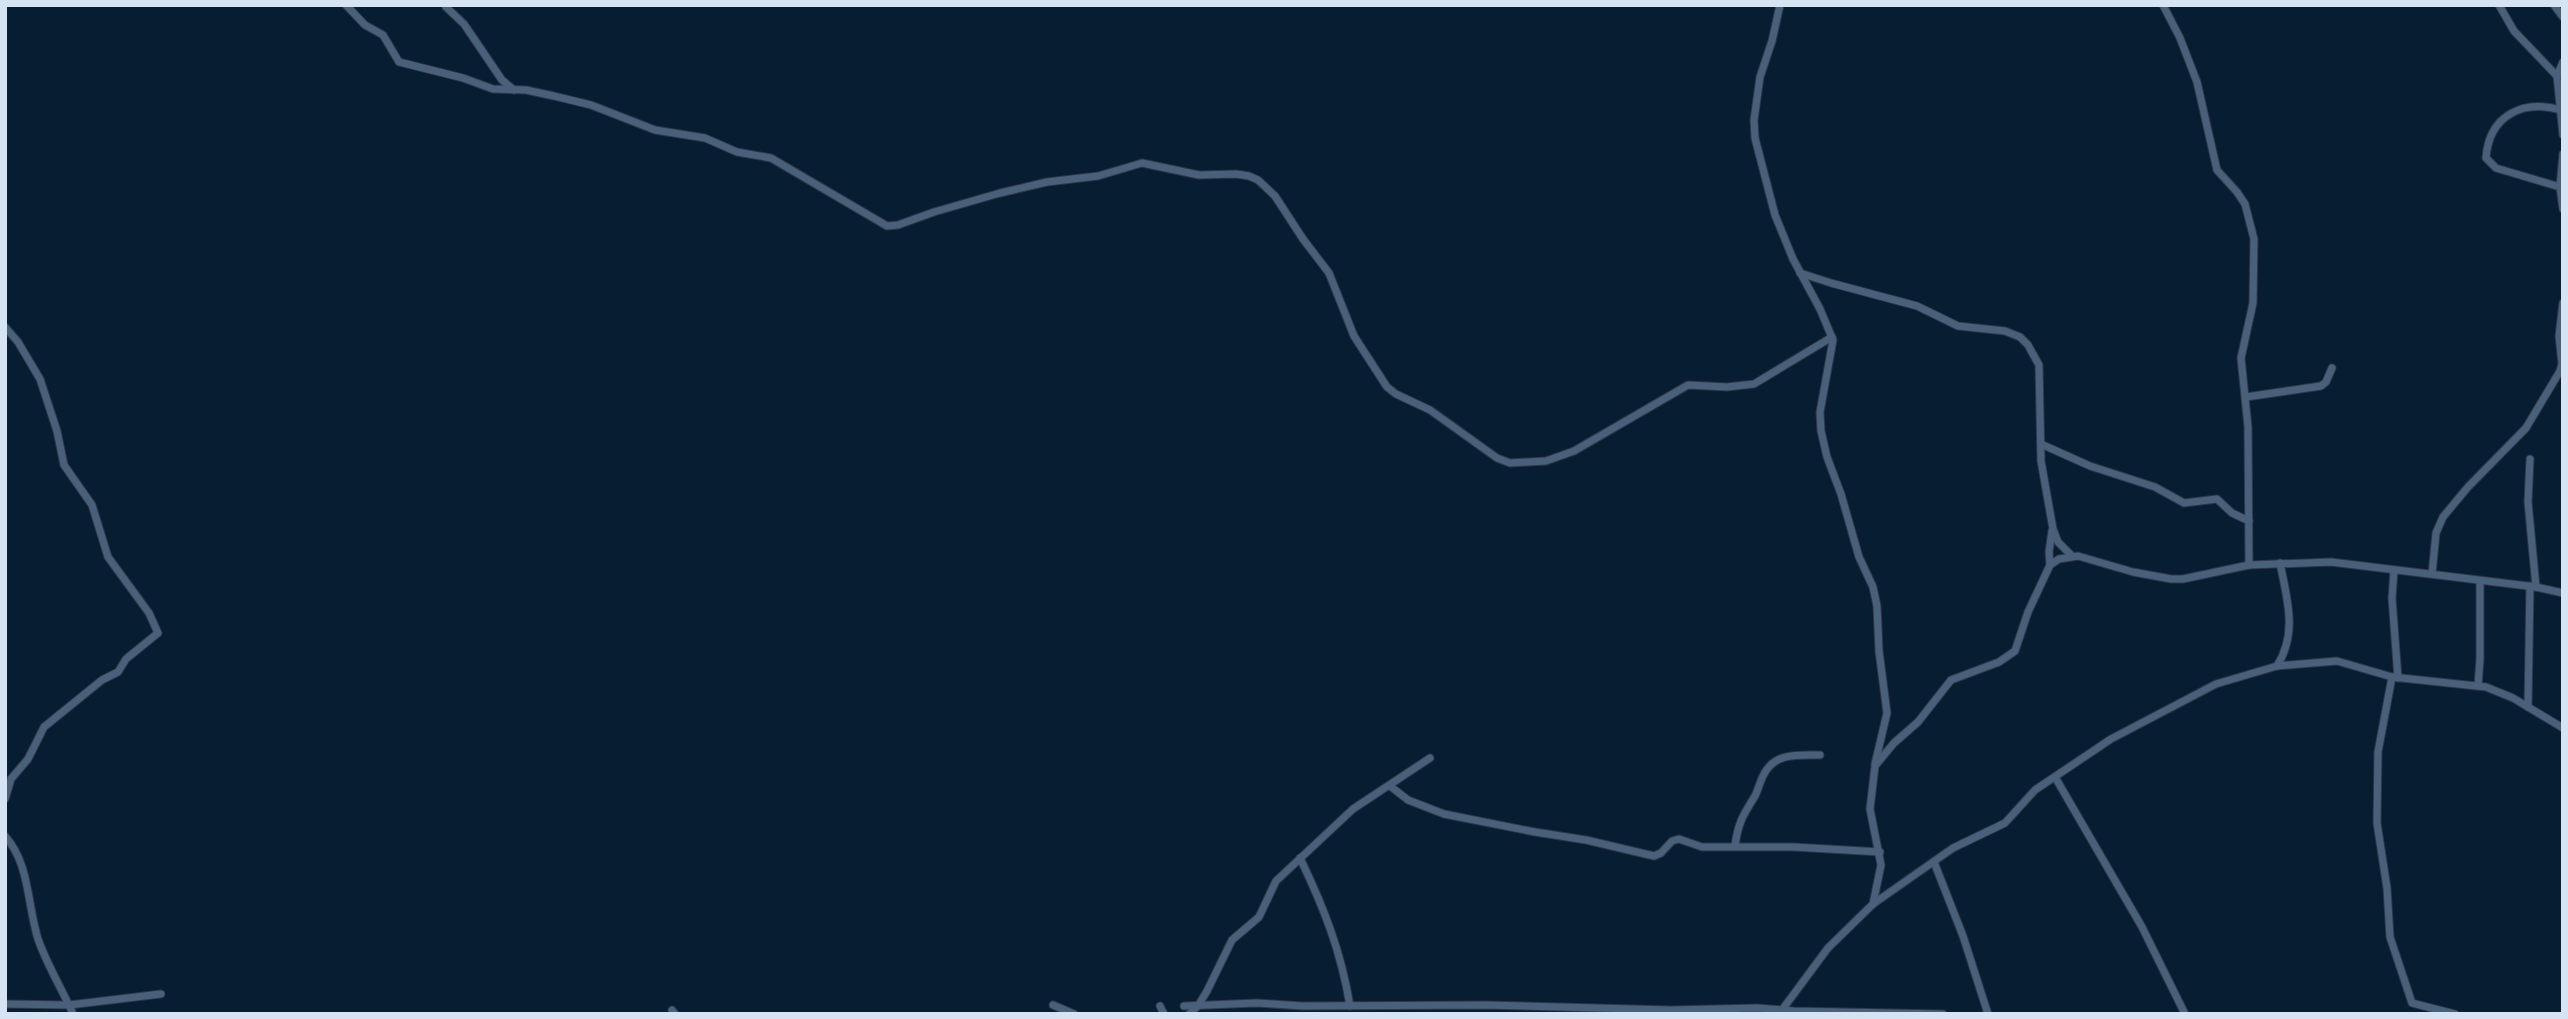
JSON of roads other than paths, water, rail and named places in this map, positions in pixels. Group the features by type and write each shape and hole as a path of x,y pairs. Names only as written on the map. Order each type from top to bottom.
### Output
{"street":[{"path":"346,5 366,25 383,35 398,62 463,78 493,89 526,90 554,96 591,106 655,130 705,138 737,152 775,160 887,226 898,225 1000,193 1046,182 1098,176 1139,163 1199,176 1249,176 1264,184 1275,196 1329,273 1354,336 1387,387 1444,419 1497,458 1510,463 1534,463 1560,458 1605,435 1688,385 1727,387 1754,384 1832,337"},
{"path":"1780,5 1760,77 1754,129 1770,204 1793,259 1832,337 1821,412 1821,431 1856,548 1873,587 1877,606 1879,651 1887,713 1875,766 1870,809 1881,865 1873,904"},
{"path":"2163,5 2180,38 2197,82 2217,170 2245,204 2254,239 2253,303 2241,358 2246,397 2249,565"},
{"path":"2499,5 2514,32 2557,75"},
{"path":"2554,5 2563,18"},
{"path":"446,7 464,24 502,80 515,90"},
{"path":"2563,62 2557,75 2563,135"},
{"path":"2560,187 2496,168 2486,158 2496,126 2510,115 2531,106 2561,111"},
{"path":"2563,154 2560,187 2563,209"},
{"path":"1801,273 1917,306 1958,326 1999,330 2020,337 2039,362 2042,472 2053,529 2058,542 2071,555 2171,579 2183,579 2249,565 2331,562 2563,593"},
{"path":"2432,574 2436,533 2444,517 2526,428 2560,371 2562,364 2559,336 2563,303"},
{"path":"5,327 18,342 40,379 57,430 64,465 92,505 108,557 149,613 158,633 126,659 118,672 102,680 44,727 26,762 11,779 5,799"},
{"path":"2246,397 2321,386 2326,382 2332,368"},
{"path":"2041,444 2090,466 2155,487 2184,503 2217,499 2232,513 2249,521"},
{"path":"2528,707 2533,587 2528,502 2530,458"},
{"path":"1875,766 1887,751 1919,722 1951,680 1999,662 2015,651 2028,612 2050,565 2053,529"},
{"path":"2050,565 2071,555"},
{"path":"2277,666 2287,648 2291,628 2280,563"},
{"path":"2394,570 2392,598 2395,677 2378,752 2376,783 2377,822 2387,888 2390,937 2412,1003 2455,1014"},
{"path":"2477,686 2480,581"},
{"path":"1780,1012 1828,948 1873,904 1953,848 2005,823 2035,790 2127,729 2227,680 2277,666 2337,662 2353,664 2395,677 2477,686 2506,694 2563,728"},
{"path":"1735,846 1742,814 1772,763 1788,755 1820,755"},
{"path":"1204,1009 1232,940 1259,917 1272,885 1353,809 1430,758"},
{"path":"2055,777 2142,927 2185,1014"},
{"path":"1390,786 1408,800 1444,814 1586,840 1639,854 1657,855 1672,841 1679,839 1702,847 1794,846 1880,852"},
{"path":"5,836 21,859 39,940 73,1014"},
{"path":"1300,858 1332,928 1350,1006"},
{"path":"1934,862 1963,936 1988,1014"},
{"path":"5,1004 69,1005 161,994"},
{"path":"1189,1014 1204,1009 1257,1003 1302,1006 1465,1005 1569,1011 1757,1007 1780,1012 1943,1014"},
{"path":"1053,1005 1074,1014"},
{"path":"1392,1005 1394,1014"},
{"path":"1464,1014 1465,1005"},
{"path":"1184,1006 1204,1009"}]}
